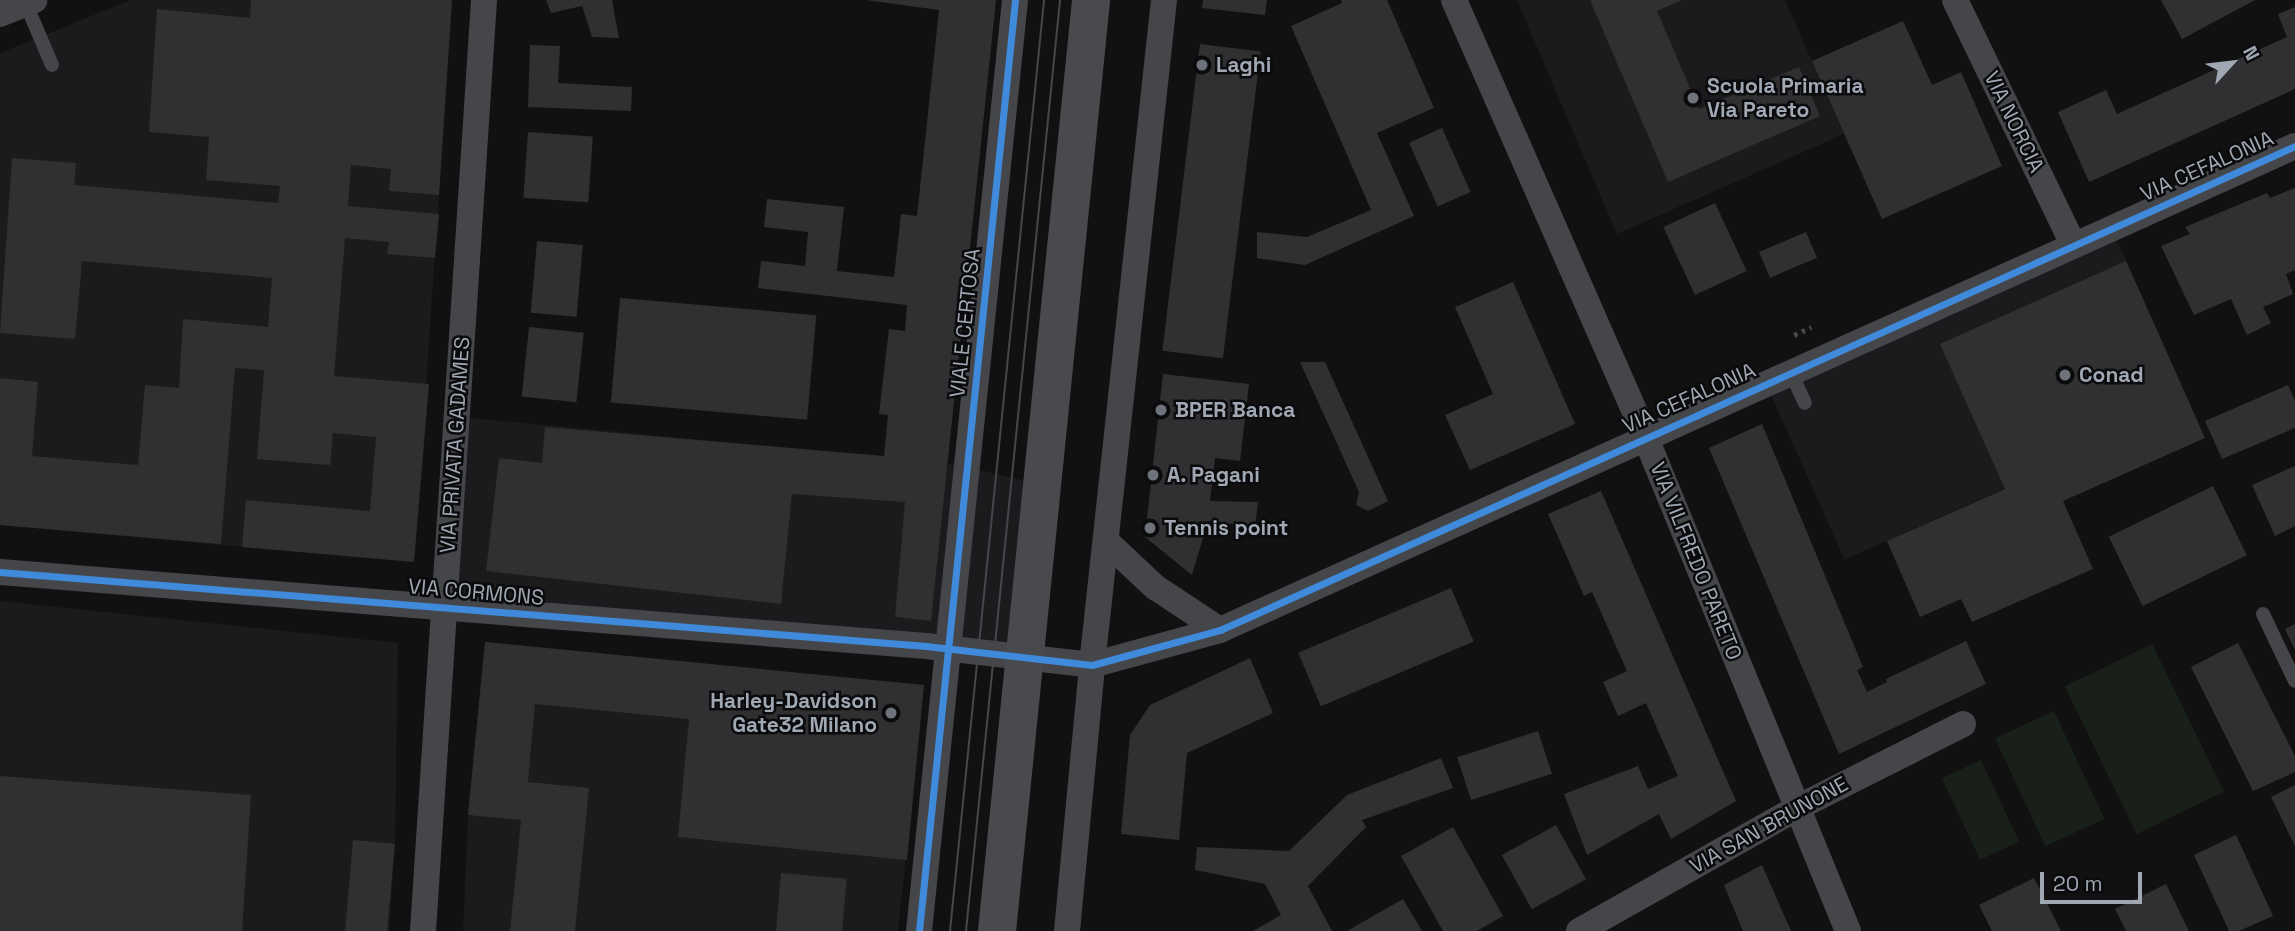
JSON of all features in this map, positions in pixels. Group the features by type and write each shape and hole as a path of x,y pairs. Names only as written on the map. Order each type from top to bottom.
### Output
{"main road":[{"path":"997,931 1091,0"}],"street":[{"name":"VIA PRIVATA GADAMES","path":"423,931 484,0"},
{"name":"VIALE CERTOSA","path":"919,931 1015,0"},
{"path":"1067,931 1092,665 1164,0"},
{"name":"VIA VILFREDO PARETO","path":"1454,0 1646,436 1848,931"},
{"name":"VIA NORCIA","path":"1955,0 2073,244"},
{"path":"0,13 30,2"},
{"name":"VIA CEFALONIA","path":"1092,665 1220,630 2295,146"},
{"path":"1107,542 1155,587 1220,630"},
{"name":"VIA CORMONS","path":"0,572 949,649"},
{"path":"949,649 1092,665"},
{"name":"VIA SAN BRUNONE","path":"1579,931 1797,808 1963,724"}],"lane":[{"path":"30,2 52,65"},
{"path":"1790,372 1805,403"},
{"path":"2263,614 2295,681"}],"shaded area":[{"path":"131,0 452,0 414,562 0,525 0,53"},
{"name":"Scuola Primaria Via Pareto","path":"1517,0 1785,0 1844,134 1617,234"},
{"path":"2113,231 2191,405 1844,560 1767,385"},
{"path":"461,417 946,463 1037,483 1020,656 448,605"},
{"path":"0,601 398,643 395,843 389,931 0,931"},
{"path":"485,642 924,685 898,931 463,931 468,815"},
{"path":"2152,644 2224,791 2137,834 2065,687"},
{"path":"2054,711 2104,819 2045,846 1995,738"},
{"path":"1981,760 2019,842 1980,860 1942,778"}],"building":[{"path":"251,0 452,0 439,195 389,191 391,169 351,165 348,206 439,214 435,258 387,254 389,242 345,238 334,376 429,384 414,562 242,547 246,500 370,511 376,437 333,433 330,465 257,459 264,370 235,368 221,544 0,525 0,378 38,382 32,456 138,465 145,385 179,388 183,319 268,327 272,278 82,261 75,339 0,333 12,158 76,163 74,185 278,203 280,186 206,180 209,137 149,132 157,9 250,18"},
{"path":"546,0 612,0 619,38 592,37 582,6 551,13"},
{"path":"866,0 996,0 931,621 895,617 905,502 792,494 781,604 486,571 499,458 542,463 545,427 884,456 888,415 879,414 889,329 905,331 907,305 758,288 761,261 805,266 808,232 764,227 767,199 844,207 837,271 894,277 901,214 917,216 939,10"},
{"path":"1203,0 1267,0 1265,15 1202,8"},
{"path":"1341,0 1387,0 1434,108 1377,133 1414,216 1305,265 1257,258 1257,232 1307,237 1371,210 1291,26 1342,3"},
{"path":"1590,0 1682,0 1657,11 1699,109 1799,67 1820,116 1668,182"},
{"path":"2161,0 2255,0 2182,39"},
{"path":"2295,7 2295,89 2089,182 2058,112 2106,90 2117,114 2287,37 2278,14"},
{"path":"1903,21 1932,85 1961,72 2002,166 1882,219 1812,61"},
{"path":"1200,44 1261,51 1223,358 1162,351"},
{"path":"530,45 560,46 558,83 632,87 631,111 528,107"},
{"path":"1442,128 1470,192 1438,207 1409,143"},
{"path":"528,132 593,137 588,202 523,198"},
{"path":"2295,188 2295,270 2286,274 2293,294 2263,307 2271,323 2247,335 2231,299 2194,315 2161,246 2190,234 2185,227 2267,193 2270,198"},
{"path":"1715,203 1747,271 1695,295 1663,227"},
{"path":"1806,232 1817,258 1770,278 1759,252"},
{"path":"537,241 583,245 577,317 531,313"},
{"path":"2126,261 2205,438 2063,501 2093,569 1972,622 1961,599 1920,617 1887,541 2005,489 1940,344"},
{"path":"1513,282 1575,424 1470,470 1445,415 1493,394 1455,307"},
{"path":"620,298 816,315 807,420 611,403"},
{"path":"529,327 584,333 576,402 522,397"},
{"path":"1300,362 1325,362 1388,501 1368,511 1356,505 1359,492"},
{"path":"1163,374 1249,384 1240,461 1215,458 1210,501 1258,502 1255,527 1208,521 1192,575 1145,537"},
{"path":"2288,385 2295,401 2295,428 2222,459 2205,421"},
{"path":"1762,424 1863,667 1857,670 1867,692 1887,682 1886,679 1966,641 1986,684 1839,754 1709,448"},
{"path":"2295,466 2295,526 2275,536 2252,485"},
{"path":"2213,486 2247,555 2142,606 2109,537"},
{"path":"1601,491 1736,801 1671,839 1659,814 1587,855 1564,794 1638,766 1648,789 1678,776 1646,703 1618,716 1603,682 1627,671 1592,592 1584,596 1548,514"},
{"path":"1451,588 1474,641 1321,706 1298,653"},
{"path":"2295,624 2295,650 2285,629"},
{"path":"485,642 924,685 907,860 678,837 689,719 535,704 528,782 589,788 575,931 510,931 521,820 468,815"},
{"path":"2238,643 2295,756 2295,772 2253,791 2191,667"},
{"path":"1250,658 1273,713 1187,753 1179,840 1121,834 1130,735 1150,705"},
{"path":"1538,731 1552,774 1471,800 1457,757"},
{"path":"1441,758 1453,788 1362,820 1366,827 1308,886 1332,931 1253,931 1281,915 1265,884 1195,870 1197,847 1289,851 1347,795"},
{"path":"0,776 251,795 242,931 0,931"},
{"path":"2295,785 2295,846 2271,797"},
{"path":"1556,825 1586,879 1532,909 1502,855"},
{"path":"1453,827 1503,916 1477,931 1443,931 1401,856"},
{"path":"2236,835 2273,916 2239,931 2229,931 2194,855"},
{"path":"353,840 395,844 387,931 345,931"},
{"path":"1762,865 1791,931 1743,931 1724,885"},
{"path":"781,873 847,879 842,931 776,931"},
{"path":"2034,878 2061,931 1992,931 1979,905"},
{"path":"2166,884 2189,931 2126,931 2115,909"},
{"path":"1403,899 1422,931 1347,931"}],"tram line":[{"path":"950,931 1044,0"},
{"path":"966,931 1060,0"}],"cycle path":[{"path":"919,931 1015,0"},
{"path":"0,572 926,646 1092,665 1220,630 2295,146"}],"place":[{"name":"Laghi","path":"1202,65"},
{"name":"Scuola Primaria Via Pareto","path":"1693,98"},
{"name":"Conad","path":"2065,375"},
{"name":"BPER Banca","path":"1161,410"},
{"name":"A. Pagani","path":"1153,475"},
{"name":"Tennis point","path":"1150,528"},
{"name":"Harley-Davidson Gate32 Milano","path":"891,713"}]}
